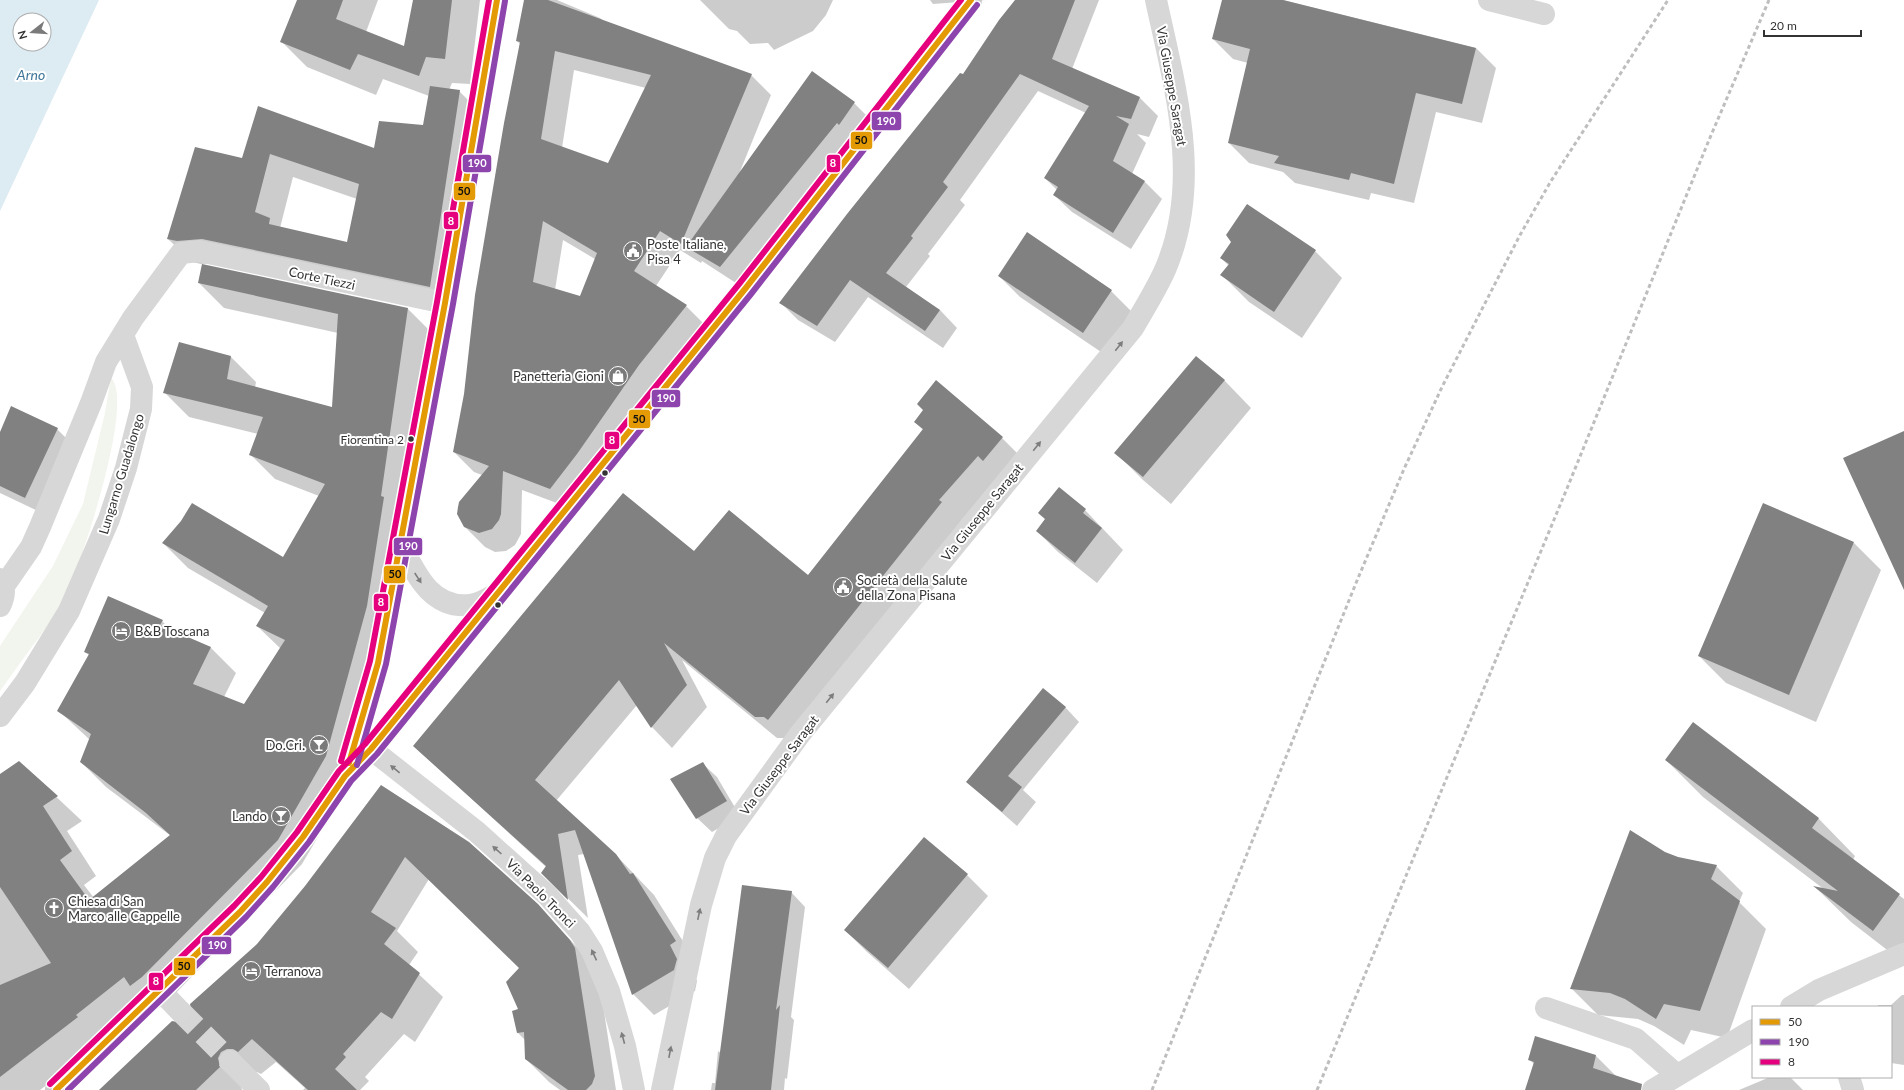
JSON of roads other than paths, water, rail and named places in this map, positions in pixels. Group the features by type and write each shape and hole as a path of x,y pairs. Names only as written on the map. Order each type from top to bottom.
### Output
{"main road":[{"path":"345,776 378,663 445,303 497,0"},
{"path":"56,1090 240,912 267,882 303,837 345,776 371,750 745,289 971,0"}],"street":[{"name":"Via Giuseppe Saragat","path":"662,1090 701,904 715,858 726,836 800,734 1133,328 1151,298 1165,269 1179,226 1183,182 1184,146 1178,105 1156,0"},
{"path":"1489,0 1544,14"},
{"name":"Corte Tiezzi","path":"123,335 181,253 199,251 445,303"},
{"path":"1,590 31,547 91,403 106,362 123,335"},
{"name":"Lungarno Guadalongo","path":"0,716 25,683 70,611 109,519 141,409 142,387 123,335"},
{"path":"400,543 418,579 429,592 438,598 458,605 470,605 498,593"},
{"name":"Via Paolo Tronci","path":"371,750 477,832 547,895 580,932 592,951 609,991 625,1046 634,1090"},
{"path":"1795,1006 1822,999 1904,954"},
{"path":"159,990 180,1011"},
{"path":"1546,1008 1636,1039 1677,1075"},
{"path":"1653,1090 1752,1031"},
{"path":"230,1061 259,1090"},
{"path":"1849,1078 1853,1090"}],"water":[{"name":"Arno","path":"0,0 99,0 0,211"}],"tunnel":[{"path":"180,1011 230,1061"}],"railway":[{"path":"1152,1090 1356,583 1404,469 1442,387 1520,235 1551,181 1668,0"},
{"path":"1317,1090 1568,486 1709,140 1769,0"}],"place":[{"name":"Poste Italiane, Pisa 4","path":"633,251"},
{"name":"Panetteria Cioni","path":"618,376"},
{"name":"Fiorentina 2","path":"411,439"},
{"name":"Società della Salute della Zona Pisana","path":"843,587"},
{"name":"B&B Toscana","path":"121,631"},
{"name":"Do.Cri.","path":"319,745"},
{"name":"Lando","path":"281,816"},
{"name":"Chiesa di San Marco alle Cappelle","path":"54,908"},
{"name":"Terranova","path":"251,971"}]}
